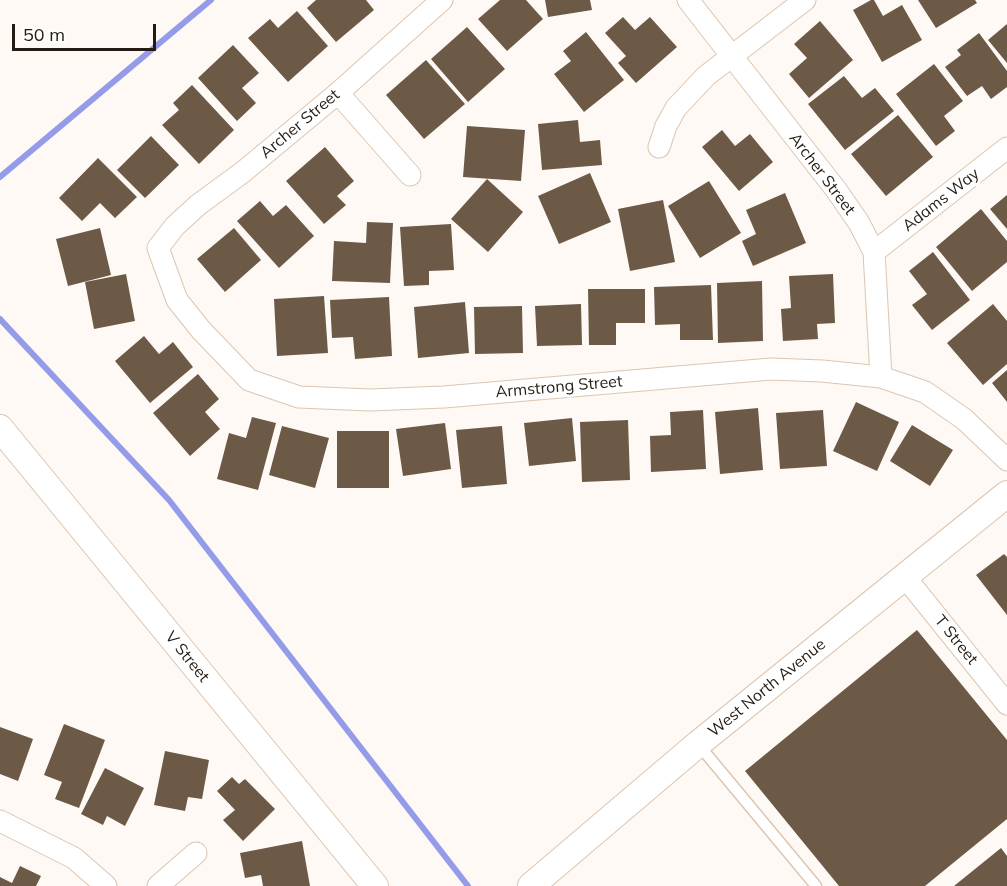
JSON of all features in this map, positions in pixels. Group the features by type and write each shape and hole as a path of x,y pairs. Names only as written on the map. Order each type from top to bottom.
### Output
{"street":[{"name":"Archer Street","path":"158,248 176,226 198,205 243,172 338,93 442,0"},
{"name":"Archer Street","path":"688,0 837,191 859,223 874,252 881,377"},
{"path":"659,147 666,126 676,108 706,76 805,0"},
{"path":"338,93 410,175"},
{"name":"Adams Way","path":"874,252 1007,148"},
{"name":"Armstrong Street","path":"158,248 177,300 201,330 249,380 299,397 370,400 444,397 771,369 822,370 881,377 925,392 964,419 1007,460"},
{"name":"V Street","path":"0,428 375,886"},
{"name":"West North Avenue","path":"531,886 698,744 1007,494"},
{"name":"T Street","path":"905,576 1007,704"},
{"path":"0,821 74,858 106,886"},
{"path":"158,886 196,853"}],"lane":[{"path":"698,744 816,886"}],"building":[{"path":"316,0 366,0 374,10 336,42 307,8"},
{"path":"500,0 526,0 543,19 507,51 478,19"},
{"path":"545,0 590,0 592,10 548,17"},
{"path":"874,0 883,16 902,5 922,40 882,62 853,10"},
{"path":"918,0 975,0 977,3 936,28"},
{"path":"297,11 328,46 288,82 248,38 270,19 278,28"},
{"path":"623,17 635,30 650,17 677,47 636,83 618,63 626,56 605,33"},
{"path":"820,21 853,60 809,98 789,74 807,58 794,44"},
{"path":"1007,24 1007,63 988,40"},
{"path":"467,27 505,69 468,102 431,59"},
{"path":"586,32 624,80 584,112 554,74 571,61 563,51"},
{"path":"979,33 1007,71 1007,87 991,99 982,86 967,96 945,67 961,55 957,50"},
{"path":"233,45 259,73 242,88 256,103 237,121 198,78"},
{"path":"426,60 465,104 424,139 386,95"},
{"path":"934,64 963,101 944,116 955,131 936,146 896,94"},
{"path":"844,76 862,98 875,88 894,111 845,150 808,104"},
{"path":"192,85 234,130 199,164 162,125 179,110 173,103"},
{"path":"898,115 933,157 886,196 851,154"},
{"path":"578,120 580,142 600,140 602,165 542,170 538,124"},
{"path":"467,126 525,130 521,181 463,177"},
{"path":"722,130 735,146 750,134 773,162 739,191 702,147"},
{"path":"151,136 179,165 145,198 117,170"},
{"path":"325,147 354,181 337,196 346,205 324,224 286,181"},
{"path":"98,158 137,197 115,218 100,203 82,221 59,198"},
{"path":"590,173 611,222 559,244 538,196"},
{"path":"487,179 523,212 488,252 451,219"},
{"path":"709,181 741,233 700,258 668,206"},
{"path":"785,193 806,243 753,266 742,241 756,234 746,210"},
{"path":"1007,195 1007,229 990,209"},
{"path":"663,200 675,262 630,271 618,209"},
{"path":"260,201 273,216 286,205 314,236 279,268 237,221"},
{"path":"981,209 1007,241 1007,262 972,291 936,247"},
{"path":"367,222 393,223 390,283 332,281 334,241 366,243"},
{"path":"451,224 454,270 429,271 429,285 404,286 400,227"},
{"path":"100,228 111,275 68,286 56,239"},
{"path":"234,228 261,260 225,292 197,259"},
{"path":"933,252 970,300 932,330 912,305 927,294 909,271"},
{"path":"126,274 135,321 94,329 85,282"},
{"path":"833,274 835,323 817,324 818,339 783,341 781,309 791,308 789,276"},
{"path":"762,281 763,341 718,343 717,283"},
{"path":"711,285 713,340 680,340 680,324 655,325 654,287"},
{"path":"588,289 645,289 645,323 616,323 616,345 589,345"},
{"path":"324,296 328,353 277,356 274,299"},
{"path":"389,297 392,356 355,359 353,337 332,338 330,300"},
{"path":"465,302 469,353 418,358 414,307"},
{"path":"581,304 582,345 537,346 535,306"},
{"path":"993,304 1007,321 1007,364 983,385 947,343"},
{"path":"522,306 523,353 475,354 474,307"},
{"path":"144,336 159,354 173,342 193,367 150,403 115,361"},
{"path":"1007,370 1007,402 992,383"},
{"path":"198,374 219,399 205,412 220,429 190,456 153,413"},
{"path":"856,402 899,422 877,471 833,451"},
{"path":"758,408 763,470 720,474 715,412"},
{"path":"703,410 706,469 651,472 650,436 671,435 670,412"},
{"path":"823,410 827,466 780,469 776,413"},
{"path":"252,417 276,423 258,490 217,479 229,433 246,438"},
{"path":"572,418 576,461 529,466 524,423"},
{"path":"628,420 630,480 582,482 580,422"},
{"path":"445,423 451,469 403,476 396,429"},
{"path":"912,425 953,450 930,486 890,461"},
{"path":"282,426 329,438 315,488 269,475"},
{"path":"502,426 507,484 462,488 456,430"},
{"path":"337,431 389,431 389,488 337,488"},
{"path":"1004,554 1007,557 1007,615 976,575"},
{"path":"917,630 1007,740 1007,819 925,886 839,886 745,771"},
{"path":"64,724 105,740 79,808 55,799 62,782 44,775"},
{"path":"0,727 33,739 18,781 0,774"},
{"path":"165,751 209,760 202,799 188,797 185,811 154,805"},
{"path":"105,768 144,788 125,826 107,816 103,825 81,814"},
{"path":"232,777 239,784 245,779 275,809 243,841 223,820 235,810 217,791"},
{"path":"302,841 310,886 263,886 261,875 245,878 240,853"},
{"path":"1001,848 1007,856 1007,886 954,886"},
{"path":"20,866 41,876 36,886 0,886 0,877 12,883"}],"waterway":[{"path":"0,177 211,0"},
{"path":"0,319 169,500 468,886"}]}
